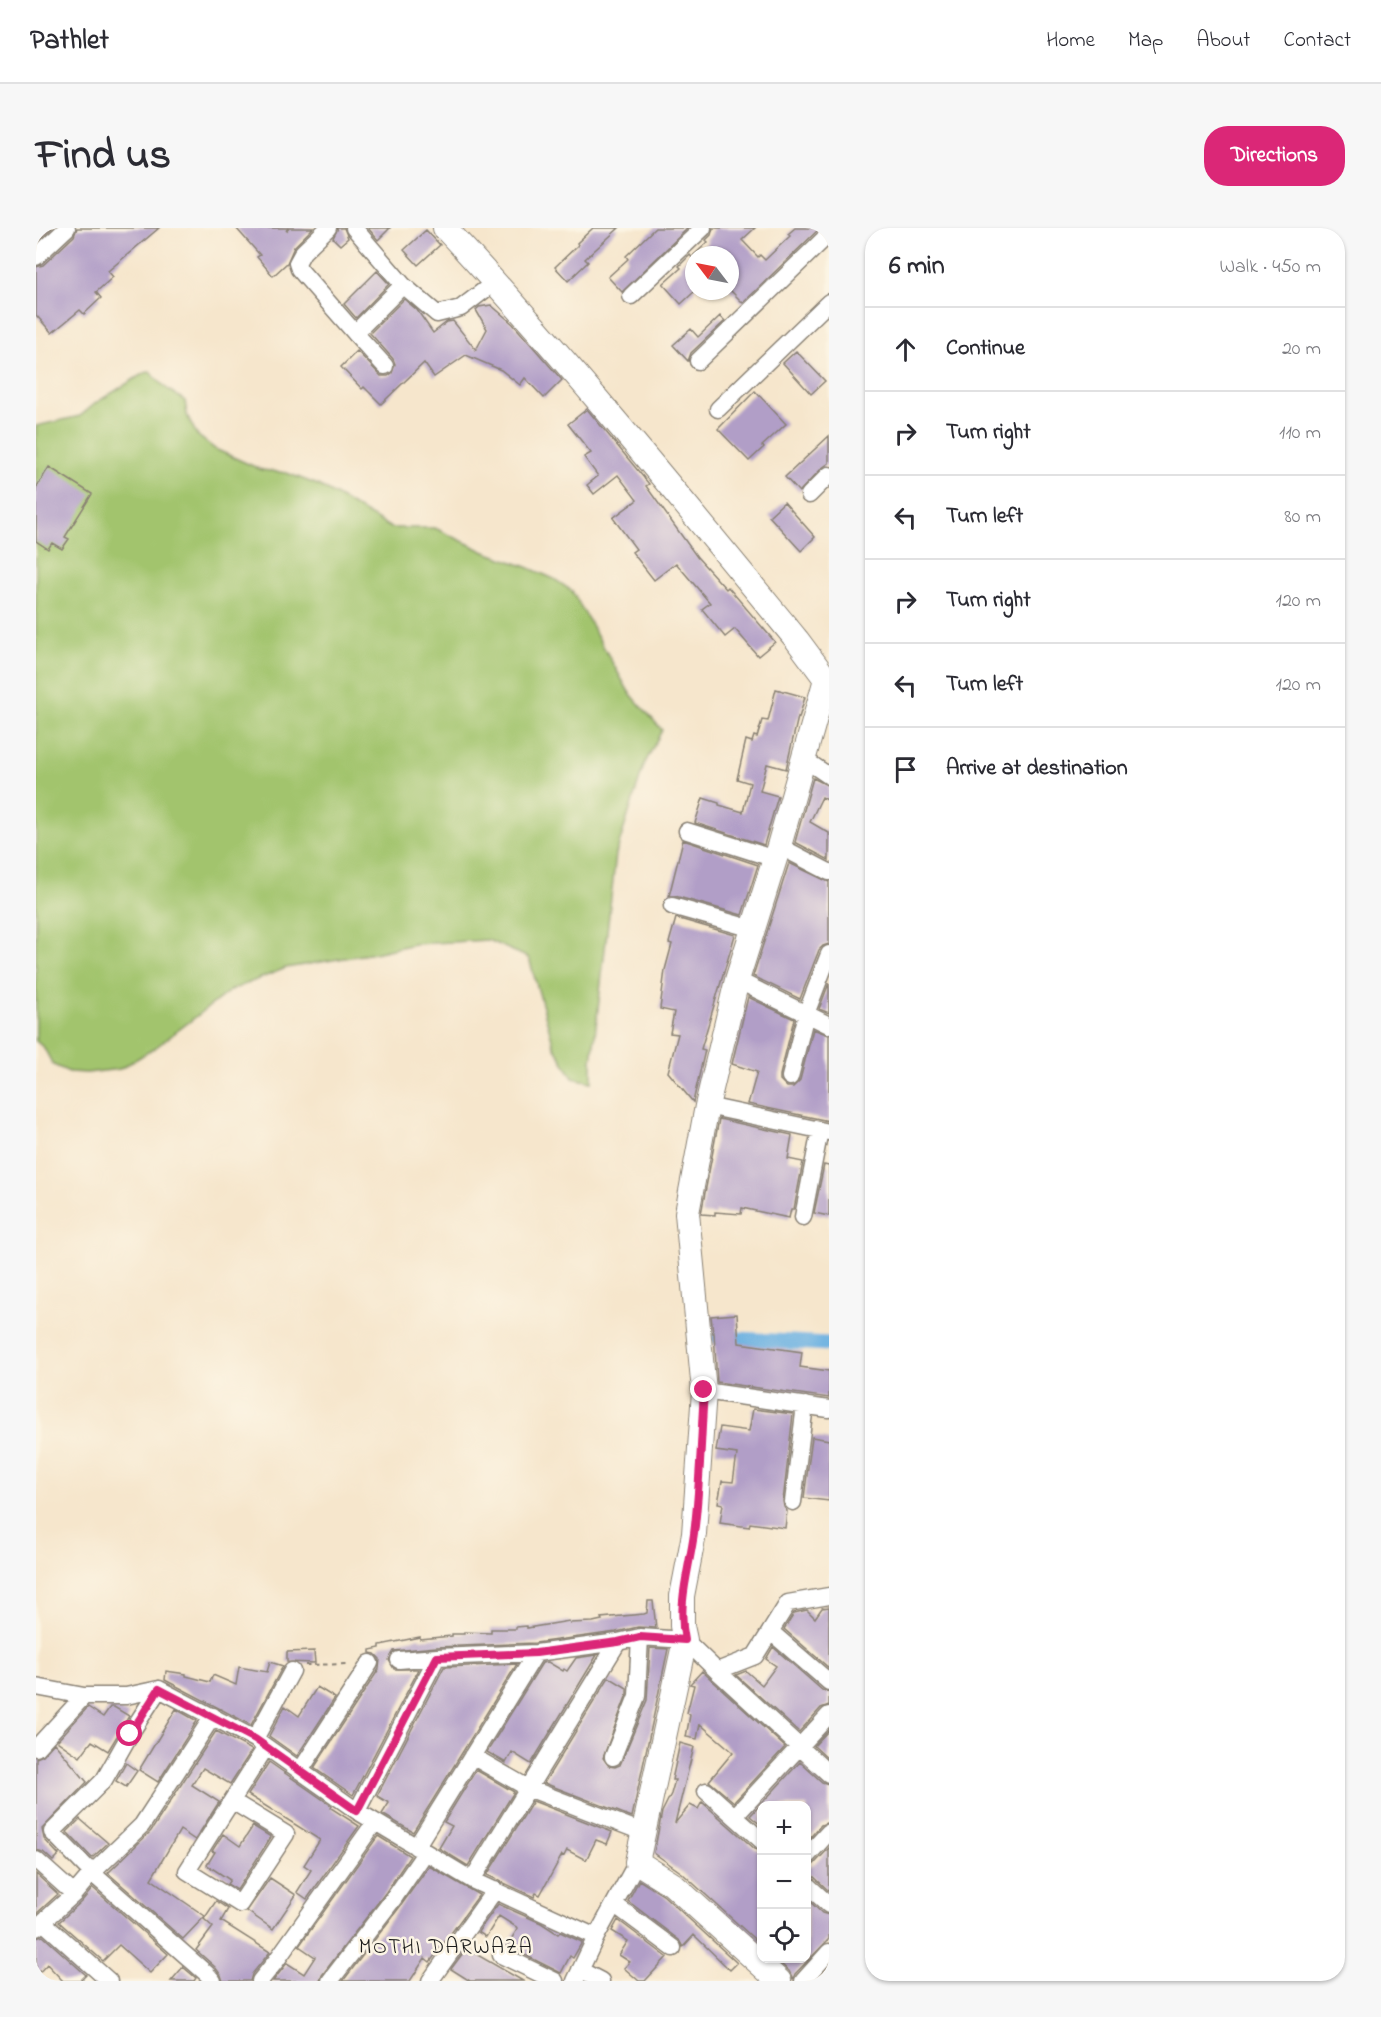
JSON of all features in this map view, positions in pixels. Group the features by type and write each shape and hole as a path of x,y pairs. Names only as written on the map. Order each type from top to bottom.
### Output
{"street":[{"path":"36,257 68,228"},
{"path":"328,228 303,252 297,263 299,268 385,366"},
{"path":"354,228 403,285 437,314 461,308 495,282"},
{"path":"445,228 607,409 828,680 737,980 707,1106 687,1213 704,1390 694,1534 682,1596 682,1626 685,1640 637,1862 596,1936 578,1975 601,1981"},
{"path":"631,296 703,228"},
{"path":"698,361 829,234"},
{"path":"355,333 403,285"},
{"path":"718,409 829,302"},
{"path":"809,495 829,475"},
{"path":"804,759 829,776"},
{"path":"687,831 777,853 829,872"},
{"path":"672,906 753,929"},
{"path":"790,1077 806,1014 829,954"},
{"path":"737,980 829,1025"},
{"path":"707,1106 824,1131 803,1217"},
{"path":"704,1390 829,1409"},
{"path":"793,1502 805,1406"},
{"path":"717,1671 755,1656 788,1603 829,1596"},
{"path":"771,1632 829,1682"},
{"path":"612,1757 637,1696 640,1637"},
{"path":"399,1660 536,1653 640,1637 685,1640 829,1774"},
{"path":"472,1880 618,1642"},
{"path":"330,1981 394,1898 472,1756 536,1653"},
{"path":"357,1811 437,1657"},
{"path":"300,1771 370,1663"},
{"path":"232,1801 286,1834 240,1904 187,1871 232,1801 261,1743 292,1671"},
{"path":"36,1688 84,1696 126,1696 159,1689 261,1743 357,1811 472,1880 596,1936"},
{"path":"159,1689 104,1780 52,1832 92,1873 206,1979"},
{"path":"36,1748 84,1696"},
{"path":"735,1816 829,1715"},
{"path":"96,1977 39,1925 74,1894 92,1873 142,1825 213,1716"},
{"path":"472,1756 528,1788 645,1833"},
{"path":"706,1791 757,1836"},
{"path":"260,1981 375,1822"},
{"path":"809,1855 829,1832"},
{"path":"36,1860 74,1894"},
{"path":"637,1862 672,1884 779,1981"},
{"path":"811,1888 829,1905"},
{"path":"430,1981 495,1890"},
{"path":"614,1904 673,1948"},
{"path":"803,1981 829,1952"},
{"path":"501,1955 555,1981"}],"path":[{"path":"321,1666 370,1663"}],"green space":[{"path":"150,372 166,388 185,401 187,415 197,435 215,449 262,470 287,473 318,485 391,528 435,528 485,552 554,579 572,591 629,692 662,730 644,765 616,854 592,1061 592,1082 573,1078 554,1046 529,958 488,940 414,944 286,968 231,990 155,1048 120,1069 87,1073 69,1072 53,1065 44,1048 36,1041 36,426 80,416 97,402 144,373"}],"building":[{"path":"36,228 52,228 36,243"},
{"path":"77,228 159,228 108,271 113,277 96,292 101,298 84,314 80,310 52,333 36,315 36,267 43,265 74,236"},
{"path":"236,228 313,228 294,247 287,263 273,276 257,257 260,255"},
{"path":"338,228 344,228 348,238 340,245 333,238"},
{"path":"368,228 390,228 378,240"},
{"path":"593,228 619,228 585,259 588,262 568,281 555,267"},
{"path":"655,228 688,228 622,292 608,277 628,259 626,256"},
{"path":"713,228 755,228 742,240 758,257 760,255 765,260 790,236 788,234 795,228 820,228 743,303 739,299 739,246 704,246"},
{"path":"426,230 440,245 418,265 404,250"},
{"path":"685,260 685,300 681,304 663,284 681,268 679,266"},
{"path":"377,271 389,284 356,318 344,304"},
{"path":"404,299 417,310 433,333 447,322 453,321 476,350 487,329 476,310 479,307 491,305 513,324 562,380 544,398 525,378 520,385 501,370 466,355 434,377 424,363 381,404 364,387 362,389 341,367 357,351 381,376 388,376 392,373 395,364 393,359 370,333"},
{"path":"720,316 725,321 691,353 688,361 673,345 691,329 698,337"},
{"path":"796,351 825,381 811,394 783,363"},
{"path":"755,391 786,424 749,461 718,429"},
{"path":"587,409 649,484 646,486 697,557 726,589 728,587 775,642 758,656 735,629 725,637 702,609 710,603 676,563 654,580 632,552 636,549 613,518 637,500 618,475 594,494 587,485 598,476 584,457 591,453 568,424"},
{"path":"829,436 829,463 799,492 785,477"},
{"path":"49,467 92,494 65,537 69,539 62,549 52,543 48,549 36,541 36,488"},
{"path":"784,502 815,537 801,551 769,516"},
{"path":"776,689 805,697 786,769 767,764 760,791 778,796 764,845 695,823 703,798 743,812 750,783 737,779 746,740 752,742 754,736 757,737 762,720 768,721"},
{"path":"813,778 829,786 829,801 822,797 810,822 829,833 829,860 795,842"},
{"path":"683,840 758,865 742,915 669,896"},
{"path":"789,863 829,882 829,944 819,950 800,999 753,976"},
{"path":"676,918 735,935 701,1049 705,1050 693,1102 668,1072 678,1034 670,1033 674,1012 660,1009 665,970 672,944 669,943"},
{"path":"829,983 829,1013 819,1009"},
{"path":"748,997 794,1019 780,1075 780,1080 787,1087 793,1087 800,1080 813,1029 829,1035 829,1121 748,1104 757,1072 732,1064"},
{"path":"719,1119 792,1135 788,1159 803,1162 794,1209 791,1209 789,1218 742,1208 741,1214 715,1212 715,1215 701,1214"},
{"path":"824,1165 829,1166 829,1216 814,1213"},
{"path":"737,1314 739,1343 802,1352 800,1367 829,1371 829,1398 717,1382 711,1316"},
{"path":"753,1409 793,1414 783,1501 787,1511 785,1528 750,1523 749,1527 720,1523 723,1504 718,1503 722,1481 733,1482 737,1454 716,1451 720,1427 749,1431"},
{"path":"812,1437 829,1440 829,1501 804,1498"},
{"path":"648,1601 653,1601 656,1628 638,1627 535,1643 394,1651 389,1660 394,1669 419,1669 353,1795 314,1768 379,1669 380,1659 370,1653 370,1650 380,1648 380,1645 420,1637 420,1639 452,1636 452,1634 464,1634 464,1632 491,1633 491,1629 516,1629 516,1627 527,1626 527,1628 569,1621 570,1623 593,1622 602,1620 601,1618 644,1614 647,1613"},
{"path":"829,1607 829,1668 784,1629 794,1613 807,1610 815,1618 822,1608"},
{"path":"773,1647 822,1690 829,1692 829,1705 821,1708 799,1732 736,1675 746,1671 762,1685 776,1666 766,1659"},
{"path":"650,1648 668,1649 632,1817 544,1783 609,1677 627,1688 627,1694 603,1758 609,1766 620,1765 647,1700"},
{"path":"314,1651 315,1663 287,1662 287,1652"},
{"path":"597,1655 531,1764 512,1752 506,1763 487,1752 542,1663 548,1662 567,1671 576,1658"},
{"path":"270,1662 283,1666 251,1725 165,1680 166,1671 186,1674 186,1676 210,1682 213,1675 236,1685 239,1667 267,1672"},
{"path":"517,1664 413,1832 382,1814 389,1803 377,1796 444,1667"},
{"path":"702,1671 785,1747 734,1802 709,1781 733,1752 700,1724 697,1739 686,1737 690,1715 687,1713 694,1685 690,1684"},
{"path":"317,1687 335,1698 297,1756 269,1736 285,1706 299,1716"},
{"path":"88,1707 103,1717 110,1707 129,1716 108,1751 92,1741 80,1757 57,1741"},
{"path":"176,1709 197,1721 158,1782 139,1770"},
{"path":"829,1730 829,1760 814,1746"},
{"path":"216,1731 252,1750 230,1784 203,1768 192,1785 219,1802 195,1840 180,1830 151,1879 205,1916 183,1939 108,1873 151,1831"},
{"path":"54,1743 87,1782 42,1829 44,1839 59,1855 53,1861 43,1852 36,1850 36,1758 43,1755"},
{"path":"680,1743 694,1747 675,1823 690,1805 698,1809 702,1802 757,1850 757,1941 682,1873 654,1853 662,1812 675,1780 672,1780"},
{"path":"269,1762 359,1826 307,1899 297,1892 311,1870 304,1865 320,1840 248,1795"},
{"path":"800,1762 822,1782 829,1784 829,1822 821,1825 811,1836 811,1801 764,1801"},
{"path":"126,1763 137,1771 126,1787 116,1781"},
{"path":"476,1770 514,1792 468,1866 439,1848 452,1826 444,1822"},
{"path":"533,1801 612,1832 607,1844 596,1840 586,1860 567,1850 540,1895 536,1893 534,1897 487,1875"},
{"path":"757,1808 757,1822 750,1816"},
{"path":"80,1819 108,1843 92,1858 67,1832"},
{"path":"253,1826 271,1837 237,1890 227,1884 230,1880 207,1865 215,1852 212,1851 223,1834 240,1846"},
{"path":"378,1836 410,1856 386,1892 322,1975 320,1981 273,1981 287,1963 304,1974 315,1957 299,1946"},
{"path":"829,1848 829,1891 811,1875 811,1865"},
{"path":"429,1866 479,1895 430,1962 425,1958 410,1981 343,1981 402,1904"},
{"path":"36,1874 58,1894 36,1914"},
{"path":"270,1878 296,1895 273,1929 247,1911"},
{"path":"639,1880 663,1895 737,1963 730,1970 694,1935 683,1947 679,1940 628,1901"},
{"path":"93,1888 168,1954 150,1973 119,1945 103,1961 59,1922"},
{"path":"216,1901 228,1909 221,1921 270,1952 252,1974 250,1981 223,1981 215,1967 196,1950 213,1927 204,1919"},
{"path":"811,1903 822,1913 829,1915 829,1939 811,1958"},
{"path":"498,1904 541,1923 558,1934 560,1932 582,1942 573,1958 570,1956 561,1973 507,1946 518,1928 499,1916 486,1937 478,1932"},
{"path":"618,1920 667,1957 645,1981 639,1981 624,1968 630,1962 619,1955 628,1941 612,1931"},
{"path":"43,1936 86,1975 80,1981 63,1981 47,1964 36,1976 36,1938"},
{"path":"472,1941 467,1949 523,1981 470,1981 451,1969"},
{"path":"780,1963 806,1963 793,1979 789,1971"},
{"path":"183,1967 196,1978 194,1981 171,1981"}],"waterway":[{"path":"719,1338 829,1344"}],"district":[{"name":"MOTHI DARWAZA","path":"446,1948"}],"route":[{"path":"130,1734 159,1689 255,1739 357,1811 437,1657 536,1653 640,1637 685,1640 682,1626 682,1596 694,1534 704,1390"}]}
